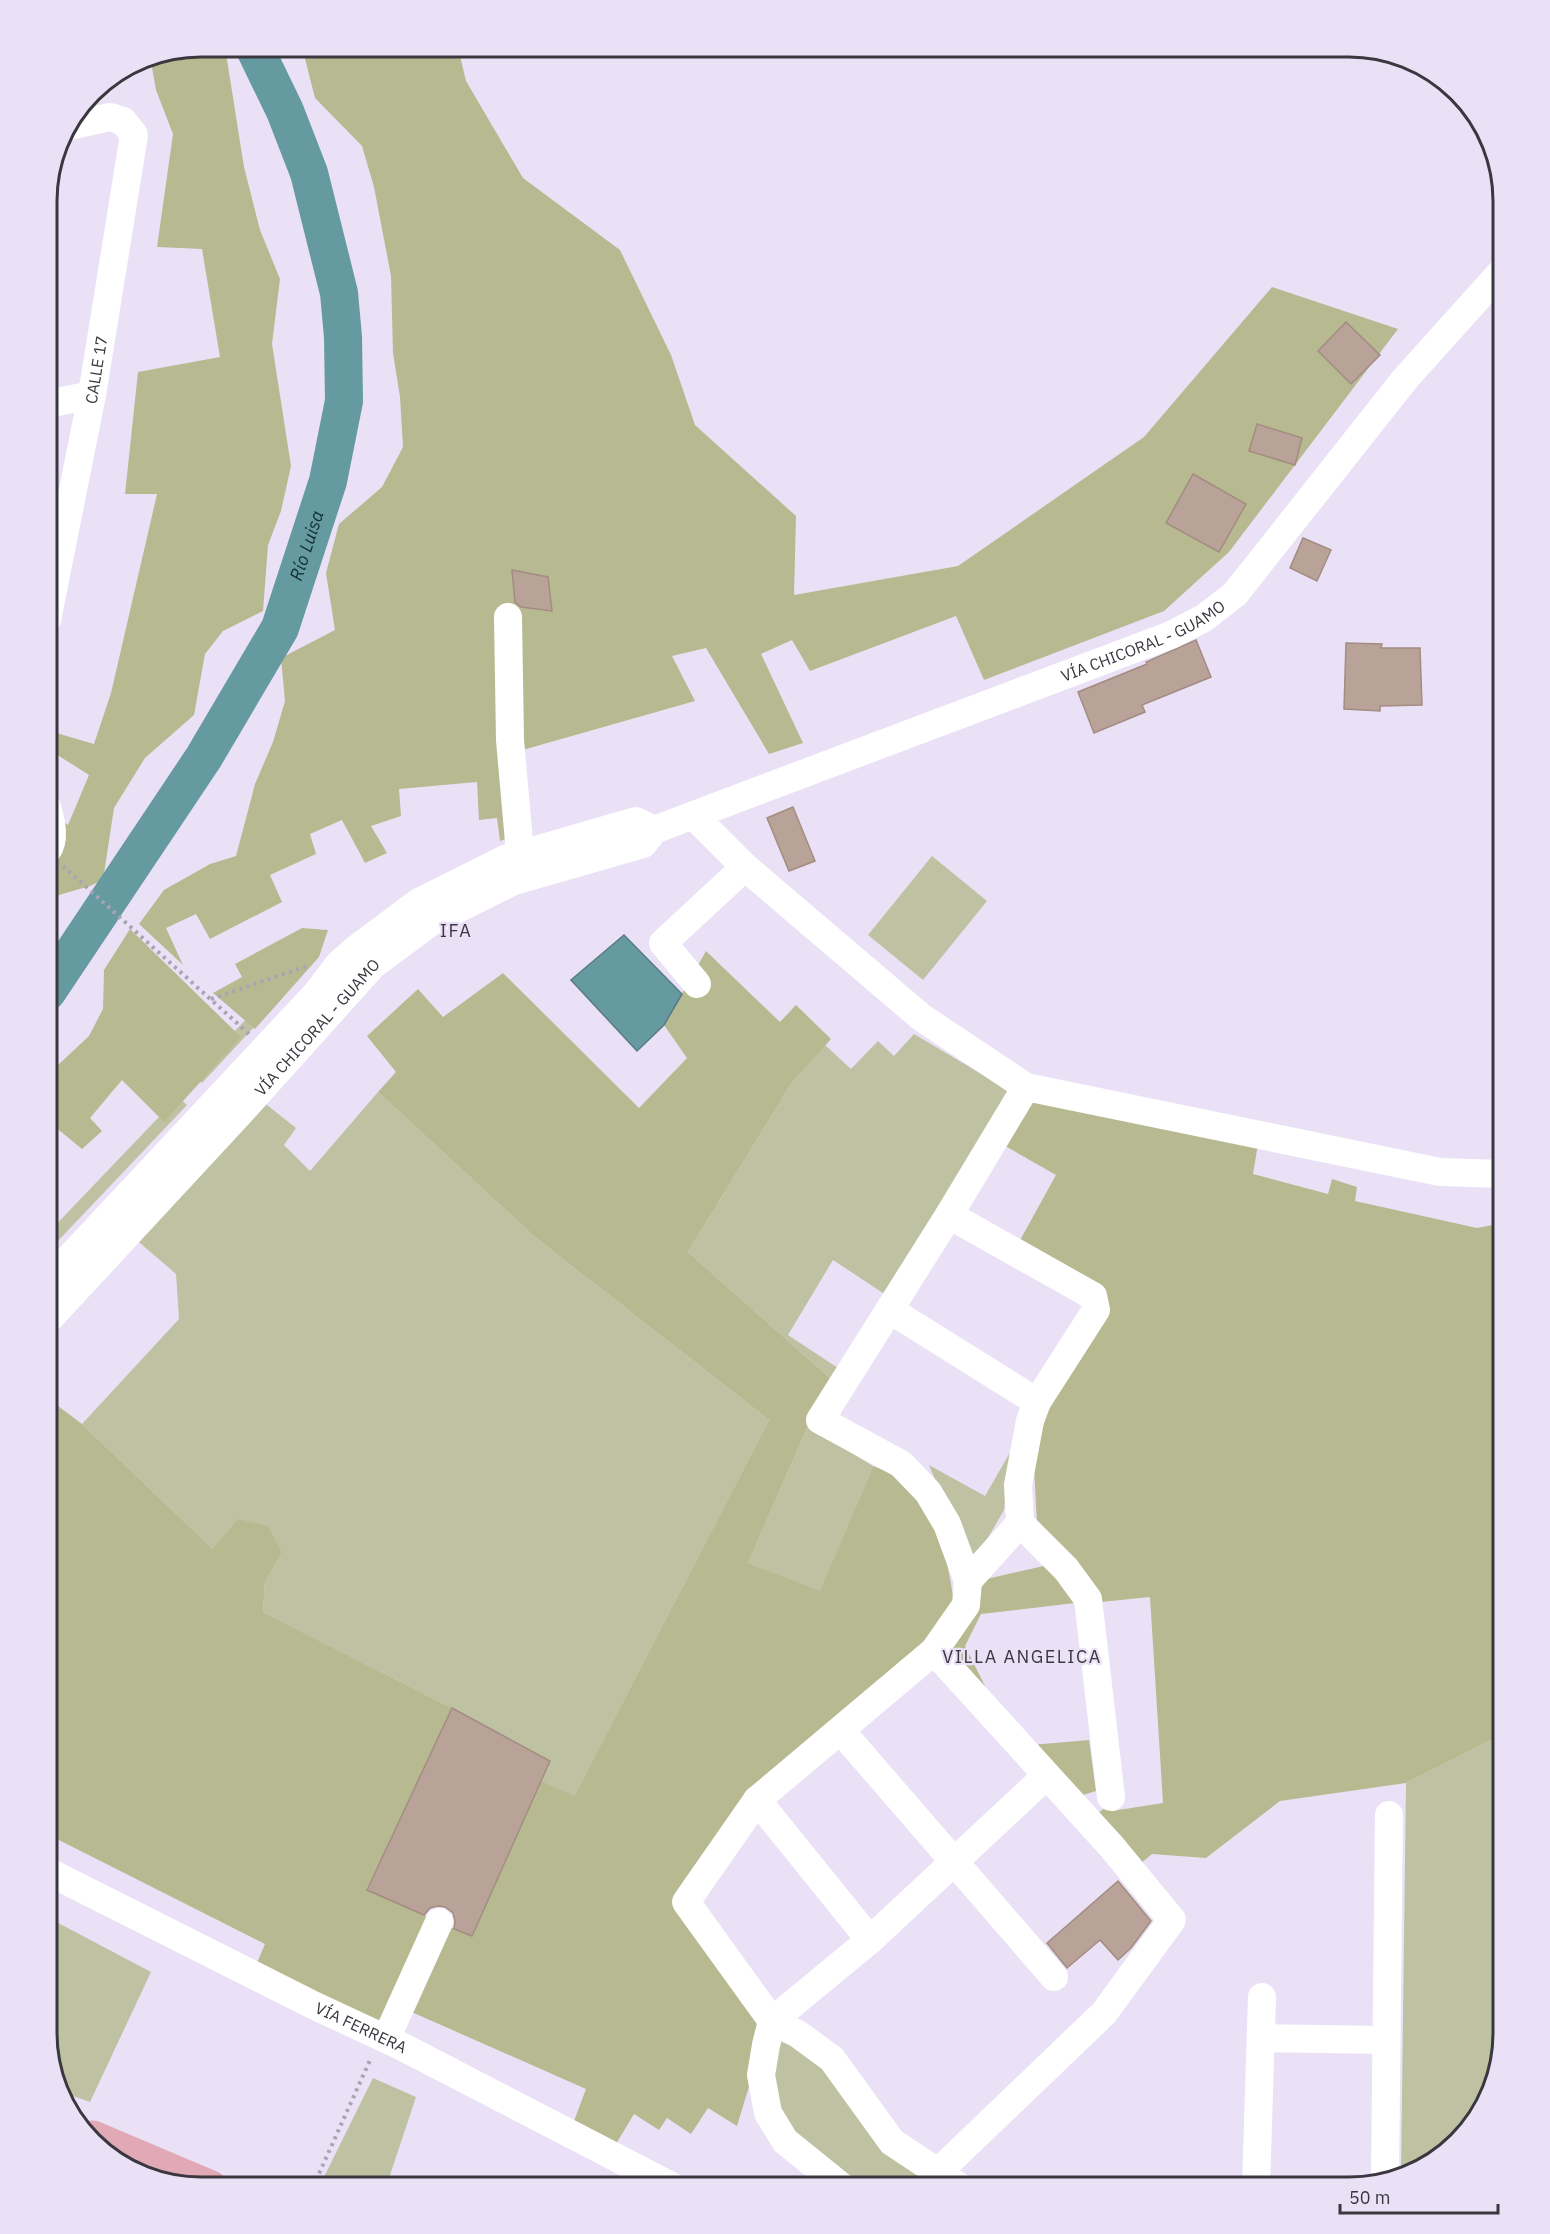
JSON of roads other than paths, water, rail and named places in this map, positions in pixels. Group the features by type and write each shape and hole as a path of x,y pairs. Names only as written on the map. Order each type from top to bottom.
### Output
{"main road":[{"path":"110,2144 185,2176"}],"street":[{"name":"CALLE 17","path":"57,570 92,395 134,135 123,120 110,117 79,124"},
{"name":"VÍA CHICORAL - GUAMO","path":"57,1303 76,1270 324,1002 339,964 419,902 636,821 654,830 694,816 1171,635 1204,618 1235,594 1405,379 1493,281"},
{"path":"57,402 92,395"},
{"path":"508,617 513,865"},
{"path":"694,816 745,867 921,1017 1026,1087 1440,1172 1493,1174"},
{"path":"697,984 663,943 745,867"},
{"name":"VÍA CHICORAL - GUAMO","path":"217,1118 264,1048 324,1002"},
{"path":"944,2177 892,2142 832,2059 798,2034 772,2021 686,1902 757,1800 934,1651 966,1605 968,1581 947,1524 928,1492 901,1464 819,1420 890,1310 1026,1087"},
{"path":"949,1215 1093,1296 1096,1310 1038,1402 1030,1421 1018,1485 1020,1523 1066,1569 1088,1599 1111,1797"},
{"name":"VÍA CHICORAL - GUAMO","path":"57,1278 76,1270"},
{"path":"890,1310 1038,1402"},
{"path":"968,1581 1020,1523"},
{"path":"934,1651 1112,1848 1172,1920 1104,2013 952,2177"},
{"path":"841,1731 1054,1977"},
{"path":"830,2177 785,2141 768,2113 761,2075 765,2045 772,2021 870,1940 1046,1776"},
{"path":"757,1800 870,1940"},
{"path":"1385,2172 1389,1815"},
{"name":"VÍA FERRERA","path":"57,1877 313,2005 380,2047 652,2177"},
{"path":"380,2047 439,1922"},
{"path":"1257,2177 1262,1997"},
{"path":"1261,2038 1386,2040"}],"waterway":[{"name":"Río Luisa","path":"57,977 204,757 280,628 328,481 344,401 343,337 339,293 309,173 285,111 259,57"}],"district":[{"name":"IFA","path":"456,931"},
{"name":"VILLA ANGELICA","path":"1022,1657"}]}
